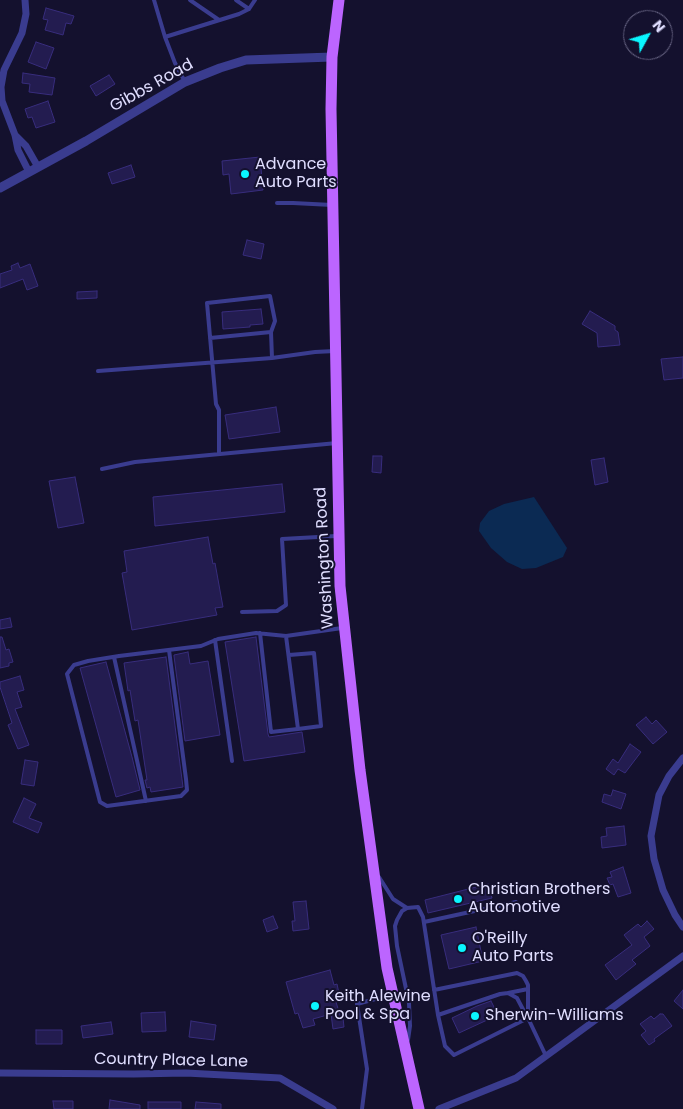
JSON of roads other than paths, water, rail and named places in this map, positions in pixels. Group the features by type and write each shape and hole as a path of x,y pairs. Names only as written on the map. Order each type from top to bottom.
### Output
{"main road":[{"name":"Washington Road","path":"338,0 332,57 330,109 340,586 360,770 387,968 418,1109"}],"street":[{"path":"25,0 26,14 22,33 4,70 0,86 2,101 15,135 18,150 29,172"},
{"name":"Gibbs Road","path":"0,188 86,141 185,82 220,68 246,60 332,57"},
{"path":"15,135 26,146 38,167"},
{"path":"683,758 669,776 659,794 650,836 663,890 683,927"},
{"path":"439,1109 516,1078 683,956"},
{"name":"Country Place Lane","path":"0,1073 186,1073 280,1078 332,1109"}],"lane":[{"path":"154,0 164,37 185,82"},
{"path":"190,0 218,20"},
{"path":"236,0 249,8"},
{"path":"164,37 239,14 249,8 255,0"},
{"path":"277,203 293,202 332,206"},
{"path":"219,454 219,410 216,404 207,303 270,296 275,321 270,332 272,358"},
{"path":"210,338 270,332"},
{"path":"98,371 213,363 335,351"},
{"path":"102,470 134,462 337,443"},
{"path":"242,612 278,610 286,605 282,539 339,536"},
{"path":"169,650 187,790 181,796 107,806 100,802 67,674 74,665 114,657 200,646 218,639 260,633 286,636 344,628"},
{"path":"260,633 272,732 321,726 314,653 289,655"},
{"path":"286,636 298,729"},
{"path":"215,640 232,761"},
{"path":"114,657 146,801"},
{"path":"374,870 393,899 408,908"},
{"path":"424,922 516,902"},
{"path":"406,1051 410,1026 409,1003 397,946 395,926 402,911 408,908 418,907 423,917 438,1015 445,1046 454,1055 528,1018"},
{"path":"434,990 517,974 523,976 526,980 528,989 528,1018"},
{"path":"438,1015 500,994 528,989"},
{"path":"508,993 517,998 546,1056"},
{"path":"362,1109 367,1069 357,1004 393,994"}],"water":[{"path":"534,497 567,548 563,557 536,568 522,569 507,562 491,548 479,531 480,523 489,511 504,504"}],"place":[{"name":"Advance Auto Parts","path":"245,174"},
{"name":"Christian Brothers Automotive","path":"458,899"},
{"name":"O'Reilly Auto Parts","path":"462,948"},
{"name":"Keith Alewine Pool & Spa","path":"315,1006"},
{"name":"Sherwin-Williams","path":"475,1016"}]}
